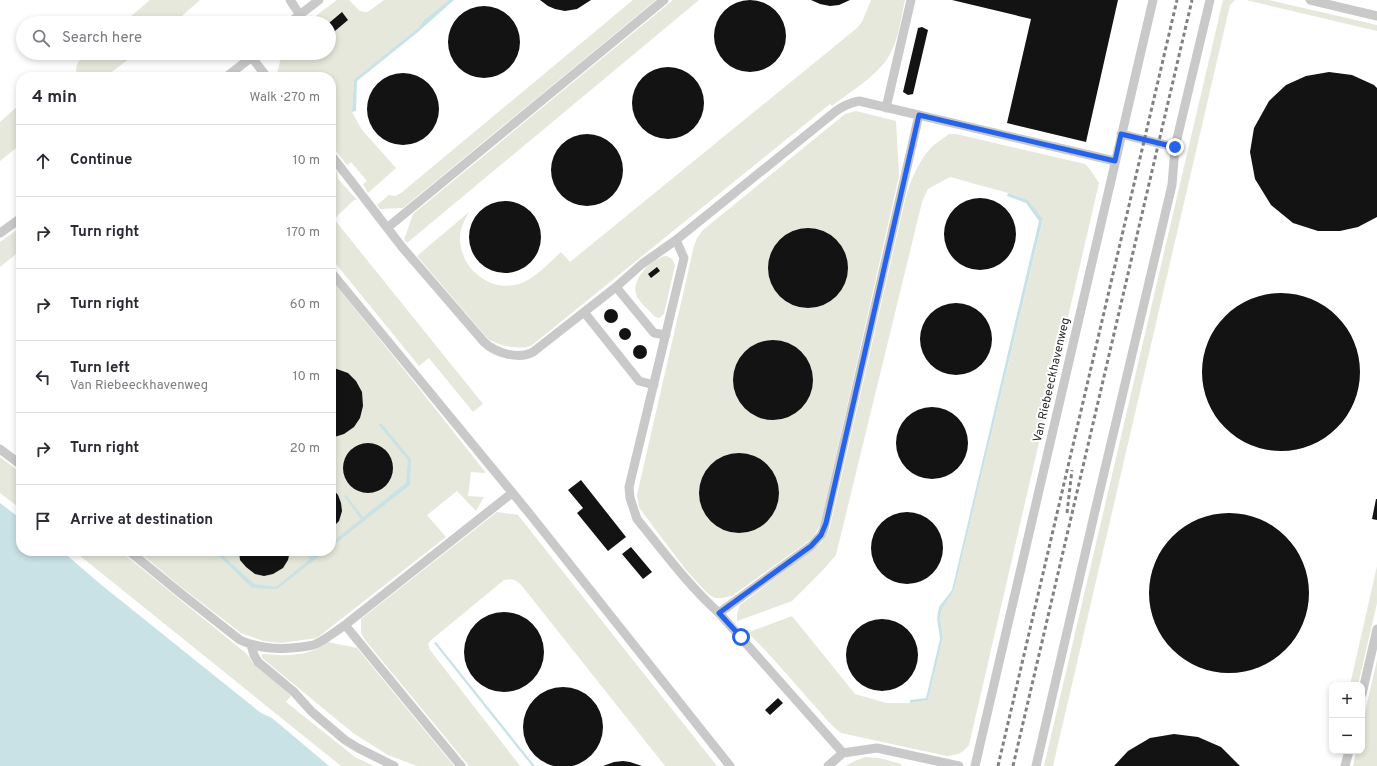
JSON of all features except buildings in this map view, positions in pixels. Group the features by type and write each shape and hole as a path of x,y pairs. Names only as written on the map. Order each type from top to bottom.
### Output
{"lane":[{"path":"290,0 300,14"},
{"path":"298,16 319,0"},
{"path":"387,228 664,0"},
{"path":"886,108 911,0"},
{"name":"Van Riebeeckhavenweg","path":"976,766 1153,0"},
{"path":"1036,766 1096,503 1172,184 1175,147 1210,0"},
{"path":"1310,0 1377,16"},
{"path":"233,72 249,60"},
{"path":"256,60 264,72"},
{"path":"336,161 402,247 484,342 496,351 527,356 616,287 642,264 676,240 843,106 852,102 859,101 1115,161"},
{"path":"719,613 811,546 821,535 824,529 919,115"},
{"path":"1121,134 1175,147"},
{"path":"0,233 16,222"},
{"path":"676,240 684,258 629,487 633,509 638,519 704,600 719,613 741,637 843,753"},
{"path":"336,278 529,513 730,766"},
{"path":"616,287 654,333 666,335"},
{"path":"584,312 639,381 654,385"},
{"path":"0,449 16,461"},
{"path":"135,556 234,635 251,645 262,648 285,649 312,646 345,625 512,493"},
{"path":"345,625 461,766"},
{"path":"1365,682 1377,629"},
{"path":"251,645 258,662 294,692 345,740 394,766"},
{"path":"828,766 843,753 877,748 959,766"},
{"path":"1346,766 1348,754"}],"shaded area":[{"path":"150,0 200,0 182,16 131,16"},
{"path":"337,0 349,0 360,11 366,12 384,0 449,0 354,81 352,112 362,130 396,168 368,193 363,184 367,181 351,162 347,165 336,151 336,72 277,72 280,60 336,60 336,16 315,16"},
{"path":"633,0 656,0 403,208 380,209 377,205 389,195 395,196 401,193"},
{"path":"673,0 699,0 407,243 404,240 413,214"},
{"path":"871,0 905,0 896,41 890,54 879,69 832,106 830,104 531,346 520,348 509,347 488,339 417,256 469,212 463,223 460,235 461,247 464,257 470,267 487,281 497,285 508,286 525,282 547,266 561,252 570,262 857,28 862,22"},
{"path":"1223,0 1235,0 1230,5 1053,766 1044,766"},
{"path":"1246,0 1269,0 1377,25 1377,31"},
{"path":"81,60 128,60 112,72 77,72 78,64"},
{"path":"16,108 16,148 0,161 0,122"},
{"path":"856,111 896,121 899,176 820,526 813,537 806,543 732,596 715,598 708,594 686,570 639,507 637,495 694,246 697,238 703,230 845,114"},
{"path":"949,134 956,134 1085,164 1099,183 969,745 960,753 947,756 841,733 829,722 774,659 750,635 749,632 792,616 855,694 886,703 910,703 928,700 943,637 940,618 942,609 954,590 1043,220 1028,200 950,177 928,189 922,202 836,555 792,601 737,621 737,614 740,605 821,543 829,531 906,196 918,165 932,147"},
{"path":"336,171 338,179 357,200 354,200 336,217"},
{"path":"336,221 483,404 473,412 429,358 419,366 336,264"},
{"path":"16,231 16,254 0,267 0,242"},
{"path":"667,256 672,259 675,265 664,314 658,318 655,317 643,305 637,297 635,291 636,284 643,271 649,265 661,257"},
{"path":"336,285 486,473 471,472 468,496 484,497 476,511 457,491 427,515 446,537 317,638 281,643 263,641 241,633 181,587 144,556 336,556"},
{"path":"0,457 16,469 16,505 0,493"},
{"path":"497,512 518,515 717,766 665,766 522,586 518,582 509,579 504,580 428,644 430,650 520,766 469,766 365,640 361,633 361,619"},
{"path":"80,556 126,556 247,654 253,663 291,696 286,702 355,757 374,766 341,766"},
{"path":"1377,566 1377,603 1359,682 1351,682"},
{"path":"328,642 357,648 454,766 417,766 388,755 353,733 262,658 262,654 288,655 305,653 321,647"},
{"path":"1377,660 1377,766 1353,766 1355,754 1365,754 1365,712"},
{"path":"865,757 879,758 902,764 901,766 845,766"}],"water":[{"path":"449,0 454,0 418,32 357,81 356,111 352,112 354,80 418,28 424,20"},
{"path":"1008,193 1028,200 1043,219 954,590 942,609 940,618 943,637 928,700 910,703 910,700 926,698 940,639 937,618 939,607 952,590 1039,221 1026,203 1007,196"},
{"path":"381,423 411,459 410,485 336,543 336,539 361,519 344,496 346,495 363,517 406,483 408,460 379,425"},
{"path":"0,503 16,515 16,556 68,556 99,583 261,713 272,718 329,766 0,766"},
{"path":"219,556 223,556 254,584 276,587 310,559 308,556 320,556 277,589 252,588"},
{"path":"436,642 535,766 532,766 434,643"}],"railway":[{"path":"998,766 1177,0"},
{"path":"1013,766 1192,0"},
{"path":"1067,513 1072,470"}],"route":[{"path":"741,637 719,613 811,546 821,535 824,529 919,115 1115,161 1121,134 1175,147"}]}
